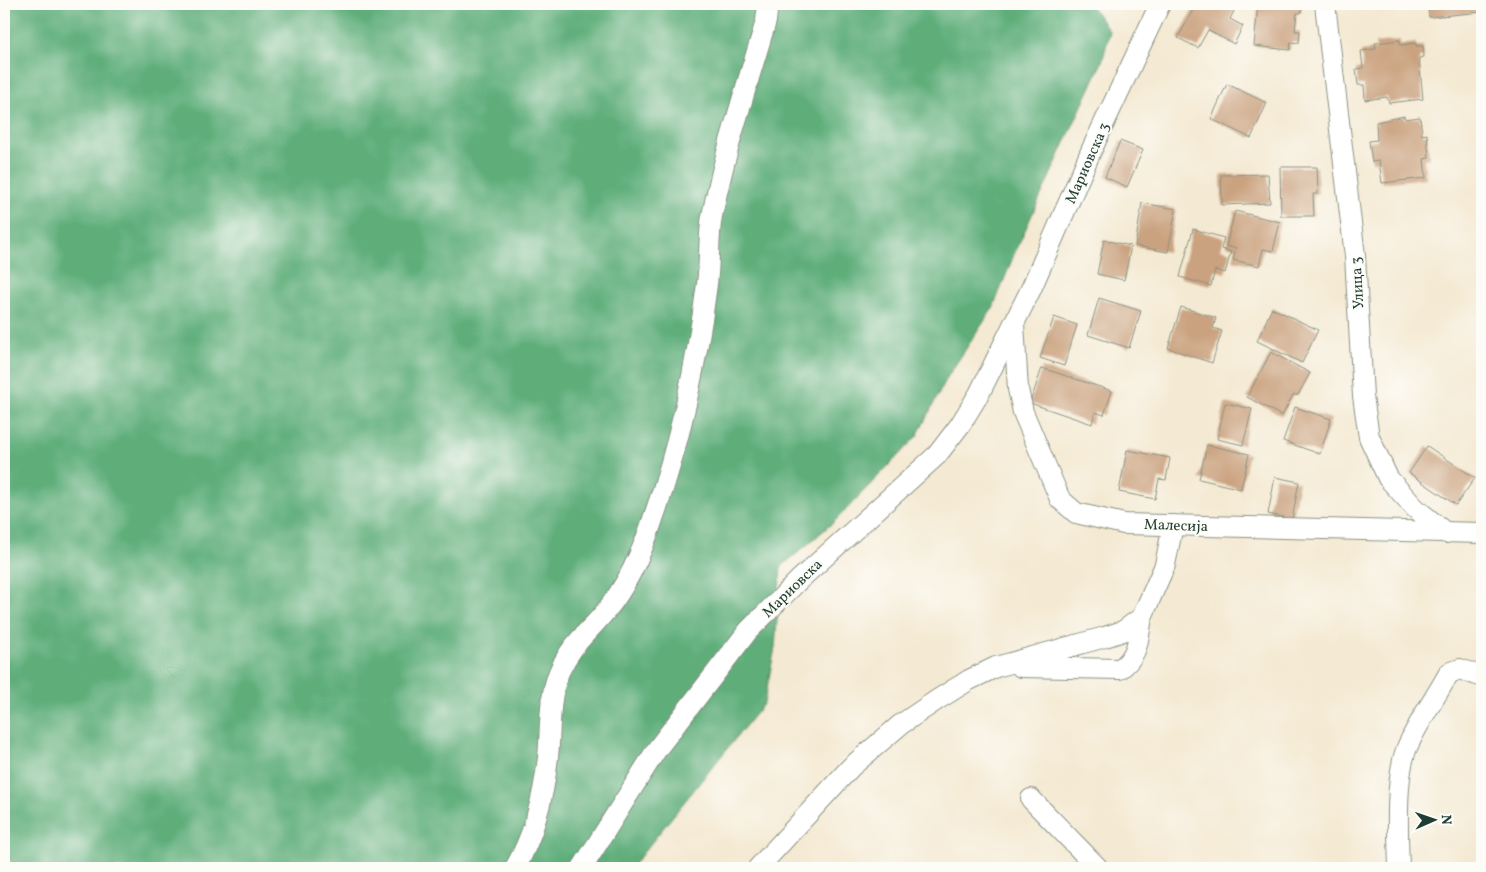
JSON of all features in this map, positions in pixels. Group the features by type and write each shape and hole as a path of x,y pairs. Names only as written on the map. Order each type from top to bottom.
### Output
{"street":[{"path":"515,868 522,856 542,800 548,756 551,708 559,674 574,644 606,612 630,576 654,518 681,428 707,283 711,220 732,137 766,21 768,4"},
{"name":"Мариовска 3","path":"1014,322 1031,289 1091,150 1160,4"},
{"name":"Улица 3","path":"1325,4 1356,256 1363,396 1369,437 1393,484 1415,508 1446,534"},
{"name":"Малесија","path":"1014,322 1018,389 1023,412 1060,499 1076,513 1124,524 1446,534 1482,533"},
{"name":"Мариовска","path":"582,868 657,749 748,631 800,580 937,455 960,425 979,394 1014,322"},
{"path":"996,667 1120,669 1131,661 1137,648 1142,617 1165,565 1173,525"},
{"path":"758,868 851,767 900,725 969,680 996,667 1123,631 1142,617"},
{"path":"1399,868 1398,834 1402,767 1406,750 1449,673 1460,669 1482,676"},
{"path":"1031,799 1098,868"}],"green space":[{"path":"4,4 1090,4 1110,32 1102,62 1015,252 993,308 948,376 917,436 835,521 781,567 775,648 764,703 631,868 4,868"}],"building":[{"path":"1196,4 1229,4 1236,7 1230,19 1243,26 1234,44 1208,30 1198,48 1178,38"},
{"path":"1258,4 1302,4 1301,13 1297,13 1295,31 1300,31 1299,43 1291,42 1290,50 1254,46"},
{"path":"1428,4 1482,4 1482,12 1429,17"},
{"path":"1400,40 1400,45 1416,43 1416,46 1423,46 1424,57 1419,58 1423,99 1389,103 1387,97 1365,100 1364,85 1358,85 1356,69 1363,68 1361,51 1376,49 1375,43"},
{"path":"1227,84 1267,103 1251,138 1211,119"},
{"path":"1404,116 1405,119 1420,117 1422,135 1427,134 1429,158 1424,159 1426,178 1382,183 1379,161 1372,162 1369,141 1377,140 1376,122"},
{"path":"1120,141 1143,150 1127,187 1105,177"},
{"path":"1280,167 1317,167 1318,194 1313,194 1314,216 1281,216"},
{"path":"1268,174 1270,203 1222,205 1221,175"},
{"path":"1142,203 1176,209 1168,252 1135,246"},
{"path":"1235,211 1280,222 1273,251 1263,249 1259,266 1233,260 1236,248 1226,246"},
{"path":"1193,229 1224,238 1221,249 1231,252 1225,273 1215,270 1211,286 1180,277"},
{"path":"1104,240 1131,246 1124,280 1097,274"},
{"path":"1099,298 1141,311 1129,348 1088,335"},
{"path":"1181,307 1216,318 1213,328 1222,331 1212,363 1168,348"},
{"path":"1272,308 1318,330 1302,363 1257,341"},
{"path":"1054,317 1077,325 1064,366 1040,358"},
{"path":"1271,352 1310,373 1298,395 1293,395 1282,416 1247,397"},
{"path":"1042,368 1112,391 1104,415 1095,412 1092,424 1030,403"},
{"path":"1225,403 1252,409 1243,445 1217,439"},
{"path":"1295,407 1331,419 1320,454 1283,441"},
{"path":"1207,445 1249,454 1241,489 1199,479"},
{"path":"1427,446 1475,478 1456,505 1409,473"},
{"path":"1127,450 1170,458 1166,480 1159,479 1155,499 1119,492"},
{"path":"1275,477 1299,482 1292,519 1268,514"}]}
